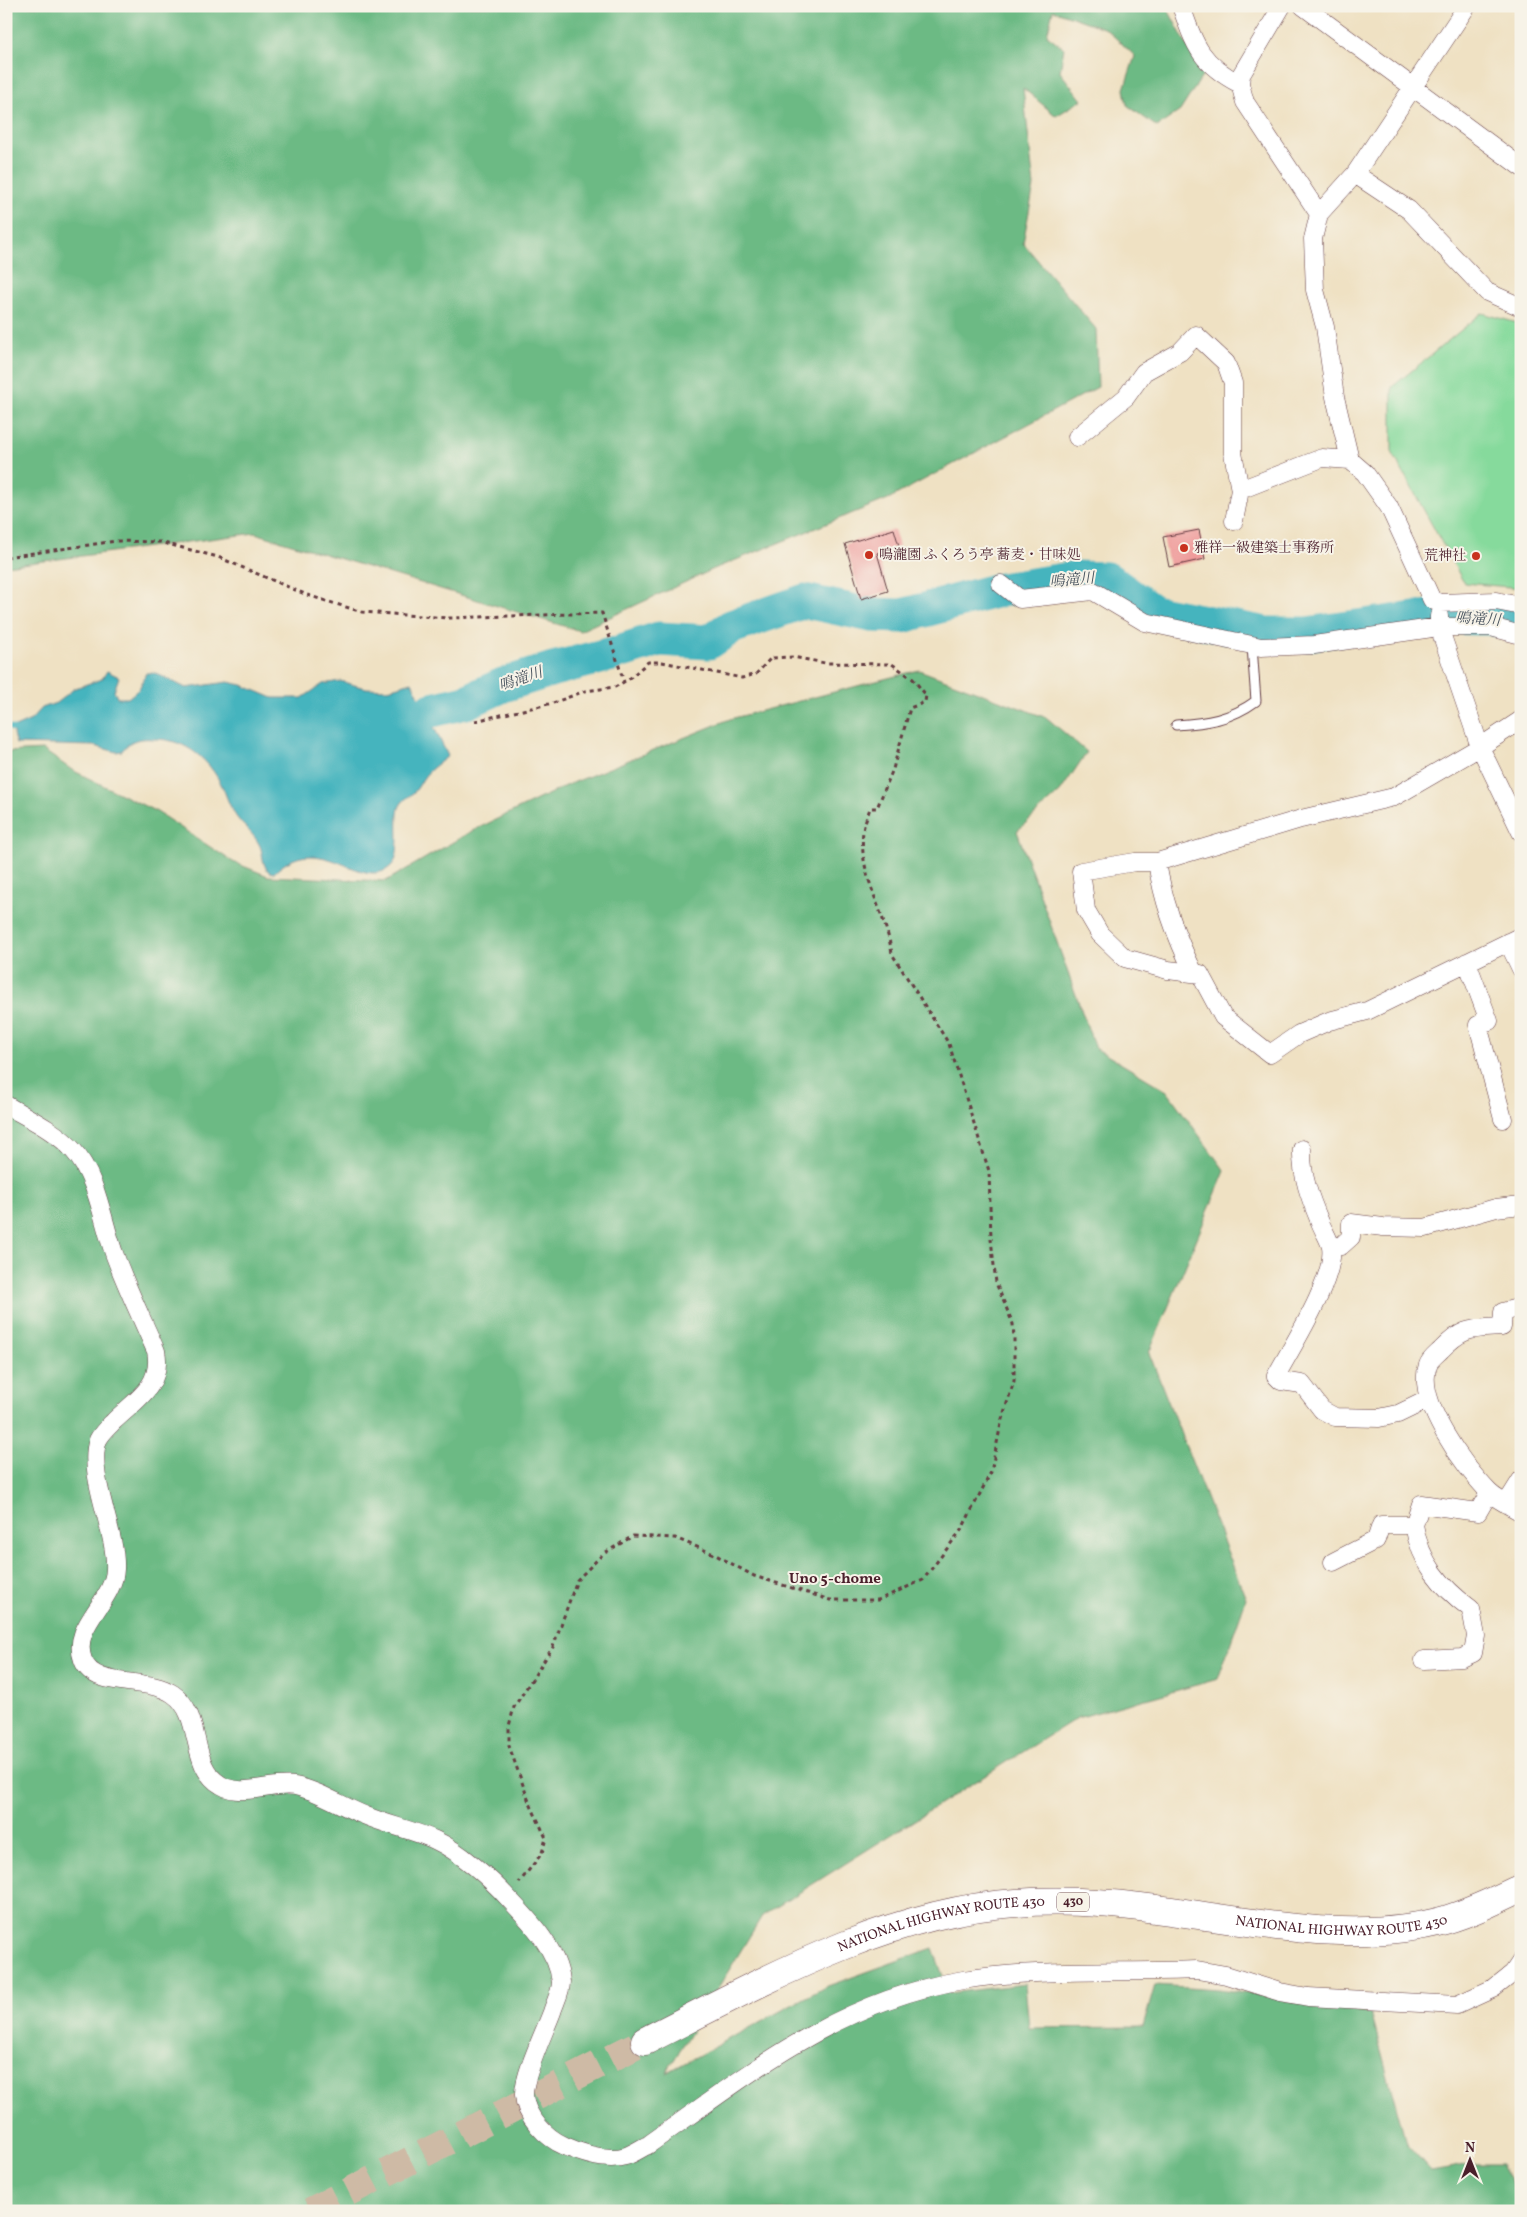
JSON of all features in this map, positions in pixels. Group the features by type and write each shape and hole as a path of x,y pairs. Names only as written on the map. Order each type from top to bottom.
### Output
{"highway":[{"name":"NATIONAL HIGHWAY ROUTE 430","path":"645,2042 755,1985 889,1928 963,1908 1017,1903 1076,1902 1138,1907 1272,1926 1359,1931 1410,1926 1443,1920 1486,1905 1521,1888"}],"street":[{"path":"1181,6 1192,39 1208,63 1222,75 1240,84"},
{"path":"1282,6 1241,75 1240,84 1245,102 1319,214"},
{"path":"1303,6 1520,165"},
{"path":"1467,6 1355,174 1319,214 1313,239 1315,290 1325,327 1335,397 1350,460 1365,473 1389,507 1440,616 1480,747 1521,832"},
{"path":"1355,174 1409,210 1487,292 1521,307"},
{"path":"1077,438 1126,397 1144,372 1180,352 1196,335 1226,363 1233,383 1233,453 1240,490 1234,521"},
{"path":"1240,490 1322,458 1350,460"},
{"path":"1001,584 1020,599 1093,591 1146,622 1252,646 1314,645 1496,601 1521,606"},
{"path":"1440,616 1521,635"},
{"path":"1521,720 1480,747 1394,797 1301,819 1157,862 1135,862 1081,871 1086,910 1100,934 1125,958 1168,970 1200,974 1223,1017 1270,1054 1299,1034 1329,1020 1367,1010 1515,939 1521,969"},
{"path":"1157,862 1161,891 1172,925 1194,973"},
{"path":"1467,962 1489,1020 1478,1025 1503,1119"},
{"path":"6,1105 72,1148 82,1161 90,1175 115,1256 156,1351 159,1366 156,1377 148,1390 100,1435 95,1450 98,1476 115,1556 115,1573 111,1588 82,1634 80,1649 83,1662 90,1673 101,1678 142,1683 173,1694 190,1715 203,1765 211,1778 223,1787 237,1790 291,1786 314,1791 365,1816 435,1840 458,1854 508,1898 548,1946 559,1967 561,1987 529,2073 524,2095 532,2117 543,2133 555,2142 580,2153 605,2158 625,2156 648,2145 774,2056 806,2036 843,2017 913,1991 962,1980 1009,1974 1197,1970 1226,1974 1280,1992 1308,1998 1456,2005 1494,1988 1513,1972 1521,1962"},
{"path":"1302,1149 1301,1168 1311,1201 1331,1247 1325,1284 1276,1376 1281,1381 1302,1384 1308,1389 1322,1410 1335,1417 1378,1418 1398,1414 1429,1400"},
{"path":"1331,1247 1341,1246 1351,1237 1351,1223 1383,1227 1425,1228 1496,1208 1521,1205"},
{"path":"1521,1307 1503,1312 1502,1327 1473,1329 1456,1334 1428,1363 1425,1384 1429,1400 1445,1431 1464,1462 1490,1493 1513,1508 1521,1480"},
{"path":"1424,1660 1462,1658 1473,1654 1476,1636 1471,1608 1455,1598 1435,1576 1418,1546 1414,1525 1421,1504 1478,1512 1490,1493"},
{"path":"1333,1562 1376,1540 1381,1525 1414,1525"}],"lane":[{"path":"1176,726 1214,722 1241,712 1256,702 1252,646"}],"path":[{"path":"6,557 116,541 160,542 218,557 307,595 362,612 449,618 602,612 624,682"},
{"path":"475,721 553,703 585,691 615,687 648,662 662,662 742,678 756,674 771,658 793,658 825,663 892,664 913,679 926,695 925,702 910,708 893,770 877,808 870,808 863,830 865,870 890,942 892,954 949,1044 989,1171 992,1248 996,1283 1012,1324 1014,1381 1002,1419 991,1472 962,1529 923,1580 878,1600 830,1600 754,1576 714,1554 676,1538 633,1536 603,1554 577,1580 553,1647 514,1707 509,1726 509,1746 528,1799 546,1838 542,1854 508,1898"}],"green space":[{"path":"6,6 1166,6 1203,75 1180,111 1157,127 1127,105 1124,89 1135,56 1106,29 1053,10 1047,35 1064,48 1060,72 1082,100 1056,116 1023,88 1034,186 1023,243 1096,329 1098,387 888,499 716,568 580,631 255,533 6,566"},
{"path":"1482,313 1521,324 1521,588 1464,583 1392,452 1392,387"},
{"path":"919,670 1047,718 1087,752 1060,792 1017,831 1095,1048 1167,1091 1225,1171 1149,1353 1246,1599 1218,1679 1077,1718 762,1916 666,2073 825,1987 933,1948 949,1993 1025,1984 1029,2028 1143,2027 1155,1985 1219,1989 1371,2013 1406,2143 1431,2171 1471,2164 1501,2164 1516,2190 1521,2188 1521,2211 6,2211 6,752 43,750 72,770 157,812 233,862 268,876 386,881 472,831 570,784 730,719"}],"water":[{"path":"107,671 119,677 114,691 118,698 128,698 139,689 146,673 155,673 186,688 228,682 242,685 273,698 302,698 323,684 340,681 365,688 388,689 412,682 448,756 427,773 416,790 400,805 398,814 398,848 394,862 390,867 378,873 366,872 323,857 307,856 291,861 274,873 269,872 266,869 259,844 236,816 217,776 203,759 186,747 166,740 149,739 136,740 122,751 116,752 95,746 16,744 13,735 15,727 31,720 42,708 56,703 75,688 102,679"}],"building":[{"path":"894,529 899,546 877,553 888,591 861,599 845,544"},
{"name":"雅祥一級建築士事務所","path":"1199,530 1205,559 1169,567 1163,537"}],"waterway":[{"name":"鳴滝川","path":"625,650 659,639 709,642 731,627 805,601 871,615 902,616 995,591 1076,578 1107,579 1153,612 1266,634 1306,634 1428,617 1489,618 1521,625"},
{"name":"鳴滝川","path":"432,710 466,702 503,685 553,669 612,654"},
{"path":"421,714 432,710"},
{"path":"6,726 20,732"}],"tunnel":[{"path":"311,2211 645,2041"}],"place":[{"name":"雅祥一級建築士事務所","path":"1184,548"},
{"name":"鳴瀧園 ふくろう亭 蕎麦・甘味処","path":"869,555"},
{"name":"荒神社","path":"1476,556"}],"district":[{"name":"Uno 5-chome","path":"835,1579"}]}
